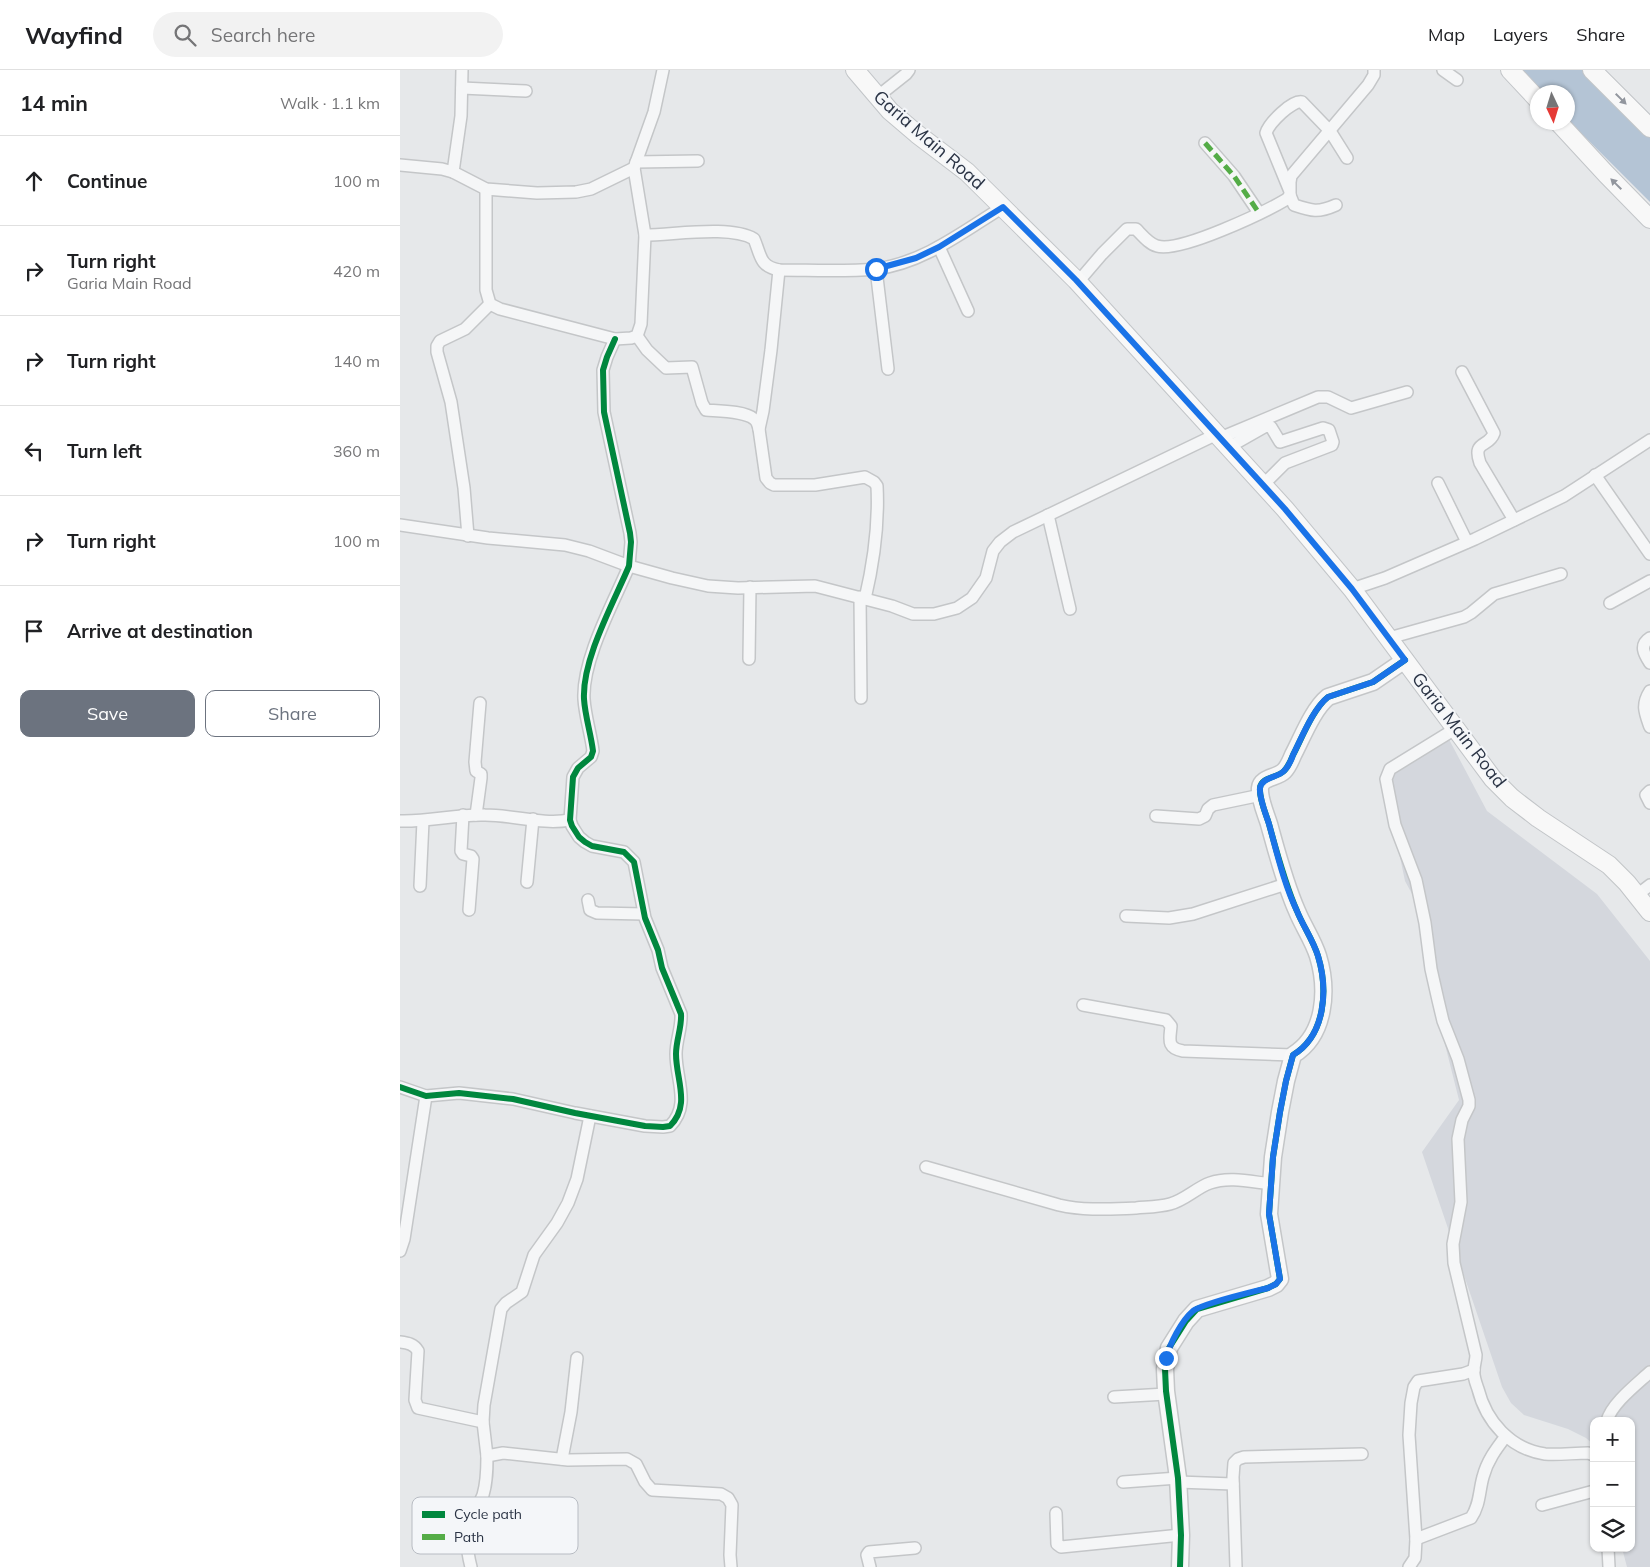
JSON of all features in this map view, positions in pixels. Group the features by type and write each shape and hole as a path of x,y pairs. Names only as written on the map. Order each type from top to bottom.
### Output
{"main road":[{"name":"Garia Main Road","path":"855,70 890,111 967,172 1078,282 1263,485 1352,589 1493,779 1512,798 1538,818 1644,890 1650,912"},
{"path":"1510,70 1530,91"},
{"path":"1592,70 1650,128"},
{"path":"1565,130 1650,219"}],"street":[{"path":"453,172 461,116 462,70"},
{"path":"486,189 486,290 490,304 495,308 615,339 636,336 641,324 645,235 635,165 654,112 663,70"},
{"path":"877,97 909,70"},
{"path":"1078,282 1127,229 1136,229 1153,245 1163,247 1199,240 1287,199 1290,193 1292,176 1368,85 1374,75 1374,70"},
{"path":"1443,70 1458,80"},
{"path":"462,88 526,91"},
{"path":"1336,204 1321,211 1309,210 1294,205 1266,133 1268,127 1292,104 1297,101 1302,102 1330,131 1347,158"},
{"path":"1205,143 1234,176 1259,213"},
{"path":"400,165 442,169 453,172 486,189 537,193 576,192 591,189 635,165 698,161"},
{"path":"645,235 706,231 739,233 754,239 762,261 767,266 779,270 876,269 916,258 939,247 1003,207"},
{"path":"939,247 968,311"},
{"path":"876,269 888,369"},
{"path":"759,429 764,411 779,270"},
{"path":"468,536 464,488 451,402 437,346 440,341 465,329 490,304"},
{"path":"636,336 647,350 666,368 692,367 702,403 706,410 745,414 753,417 759,429 766,478 774,485 815,485 861,477 870,479 877,486 877,524 872,568 862,598 861,698"},
{"path":"400,1088 426,1096 458,1093 500,1097 645,1126 670,1126 681,1111 676,1054 681,1014 662,968 658,950 644,914 634,862 624,852 592,846 585,842 579,837 570,820 573,777 578,768 591,757 593,751 585,711 584,682 592,653 629,566 630,533 604,412 603,370 615,339"},
{"path":"1462,372 1494,433 1492,438 1479,446 1477,454 1514,520"},
{"path":"400,525 468,536 565,545 589,551 629,566 687,582 722,587 815,586 892,606 913,614 934,614 957,608 972,598 986,578 993,551 1000,542 1013,532 1318,397 1328,397 1351,408 1407,392"},
{"path":"1222,440 1266,426 1271,427 1280,442 1323,428 1330,430 1332,444 1285,464 1263,485"},
{"path":"1352,589 1385,578 1564,496 1650,440"},
{"path":"1595,475 1650,554"},
{"path":"1438,483 1467,542"},
{"path":"1048,516 1070,609"},
{"path":"1389,638 1464,617 1471,614 1494,594 1561,574"},
{"path":"1610,603 1650,581"},
{"path":"749,659 750,587"},
{"path":"1650,638 1645,642 1642,649 1650,663"},
{"path":"1083,1005 1166,1020 1171,1026 1170,1042 1171,1046 1175,1049 1293,1055 1303,1049 1313,1036 1320,1021 1323,982 1317,954 1286,884 1261,796 1260,785 1263,781 1278,775 1286,769 1324,700 1373,682 1405,660"},
{"path":"1650,691 1645,698 1644,710 1650,727"},
{"path":"476,815 481,778 481,774 476,771 475,762 480,703"},
{"path":"1455,729 1390,769 1386,779 1395,825 1416,880 1422,902 1432,969 1443,1021 1458,1059 1469,1100 1469,1106 1462,1120 1458,1139 1461,1202 1453,1244 1454,1263 1476,1355 1474,1370 1478,1390 1485,1410 1506,1436 1516,1444 1545,1454 1590,1454"},
{"path":"1650,791 1646,795 1650,803"},
{"path":"1156,816 1203,818 1208,809 1213,805 1261,796"},
{"path":"400,822 422,822 463,815 506,816 550,822 570,820"},
{"path":"463,815 461,851 473,859 469,910"},
{"path":"527,882 533,820"},
{"path":"420,886 422,822"},
{"path":"1126,916 1169,918 1193,914 1286,884"},
{"path":"588,900 590,910 597,913 644,914"},
{"path":"1180,1567 1181,1535 1178,1480 1166,1394 1165,1369 1169,1348 1190,1314 1196,1309 1268,1288 1276,1284 1280,1279 1269,1214 1280,1112 1293,1055"},
{"path":"400,1251 404,1239 426,1096"},
{"path":"481,1497 484,1489 487,1456 483,1422 484,1406 501,1309 506,1302 522,1292 534,1255 557,1223 568,1203 577,1179 590,1116"},
{"path":"926,1167 1059,1205 1093,1210 1171,1204 1209,1183 1222,1180 1271,1184"},
{"path":"400,1342 416,1347 418,1351 415,1400 418,1408 483,1422"},
{"path":"562,1459 571,1412 577,1358"},
{"path":"1409,1567 1414,1558 1416,1539 1410,1435 1411,1404 1414,1387 1418,1381 1463,1374 1474,1370"},
{"path":"1609,1417 1621,1400 1650,1372"},
{"path":"1114,1397 1166,1394"},
{"path":"1416,1539 1471,1518 1475,1512 1487,1465 1506,1436"},
{"path":"487,1456 503,1453 562,1459 627,1459 636,1464 645,1482 652,1490 721,1494 728,1498 732,1505 730,1555 732,1567"},
{"path":"1236,1567 1232,1484 1234,1463 1238,1459 1244,1457 1362,1454"},
{"path":"1124,1482 1178,1480 1232,1484"},
{"path":"1542,1505 1590,1492"},
{"path":"1056,1513 1057,1544 1061,1546 1181,1535"},
{"path":"870,1567 867,1555 869,1552 916,1548"},
{"path":"1608,1552 1609,1567"},
{"path":"467,1554 471,1567"}],"shaded area":[{"path":"1444,730 1487,811 1597,894 1650,961 1650,1567 1627,1567 1623,1552 1635,1552 1635,1417 1590,1417 1590,1442 1568,1429 1524,1415 1511,1403 1502,1387 1422,1152 1459,1100 1431,989 1417,903 1405,881 1382,771"}],"water":[{"path":"1519,70 1585,70 1650,136 1650,202 1575,127 1575,85 1534,85"}],"marked path":[{"path":"1205,143 1234,176 1259,213"}],"cycle path":[{"path":"400,1087 426,1096 459,1093 513,1099 645,1126 670,1126 680,1110 681,1092 676,1054 681,1014 662,968 658,950 645,918 634,862 624,852 592,846 585,842 579,837 570,820 573,777 578,768 591,757 593,751 584,699 588,666 600,631 629,566 630,533 604,412 603,370 615,339"},
{"path":"1180,1567 1181,1535 1178,1478 1166,1391 1165,1369 1169,1348 1186,1321 1197,1309 1268,1288 1276,1284 1280,1279 1269,1214 1273,1157 1280,1112 1293,1055 1312,1036 1322,1010 1323,983 1318,956 1299,917 1281,868 1262,802 1260,788 1263,782 1285,769 1317,709 1328,697 1373,682 1405,660"}],"route":[{"path":"876,269 916,258 939,247 1003,207 1076,280 1285,509 1352,589 1405,660 1373,682 1324,700 1286,769 1278,775 1263,781 1260,785 1266,816 1286,884 1317,954 1323,982 1320,1021 1313,1036 1303,1049 1293,1055 1286,1081 1273,1157 1269,1214 1280,1279 1276,1284 1268,1288 1196,1309 1190,1314 1174,1338 1166,1358"}]}
